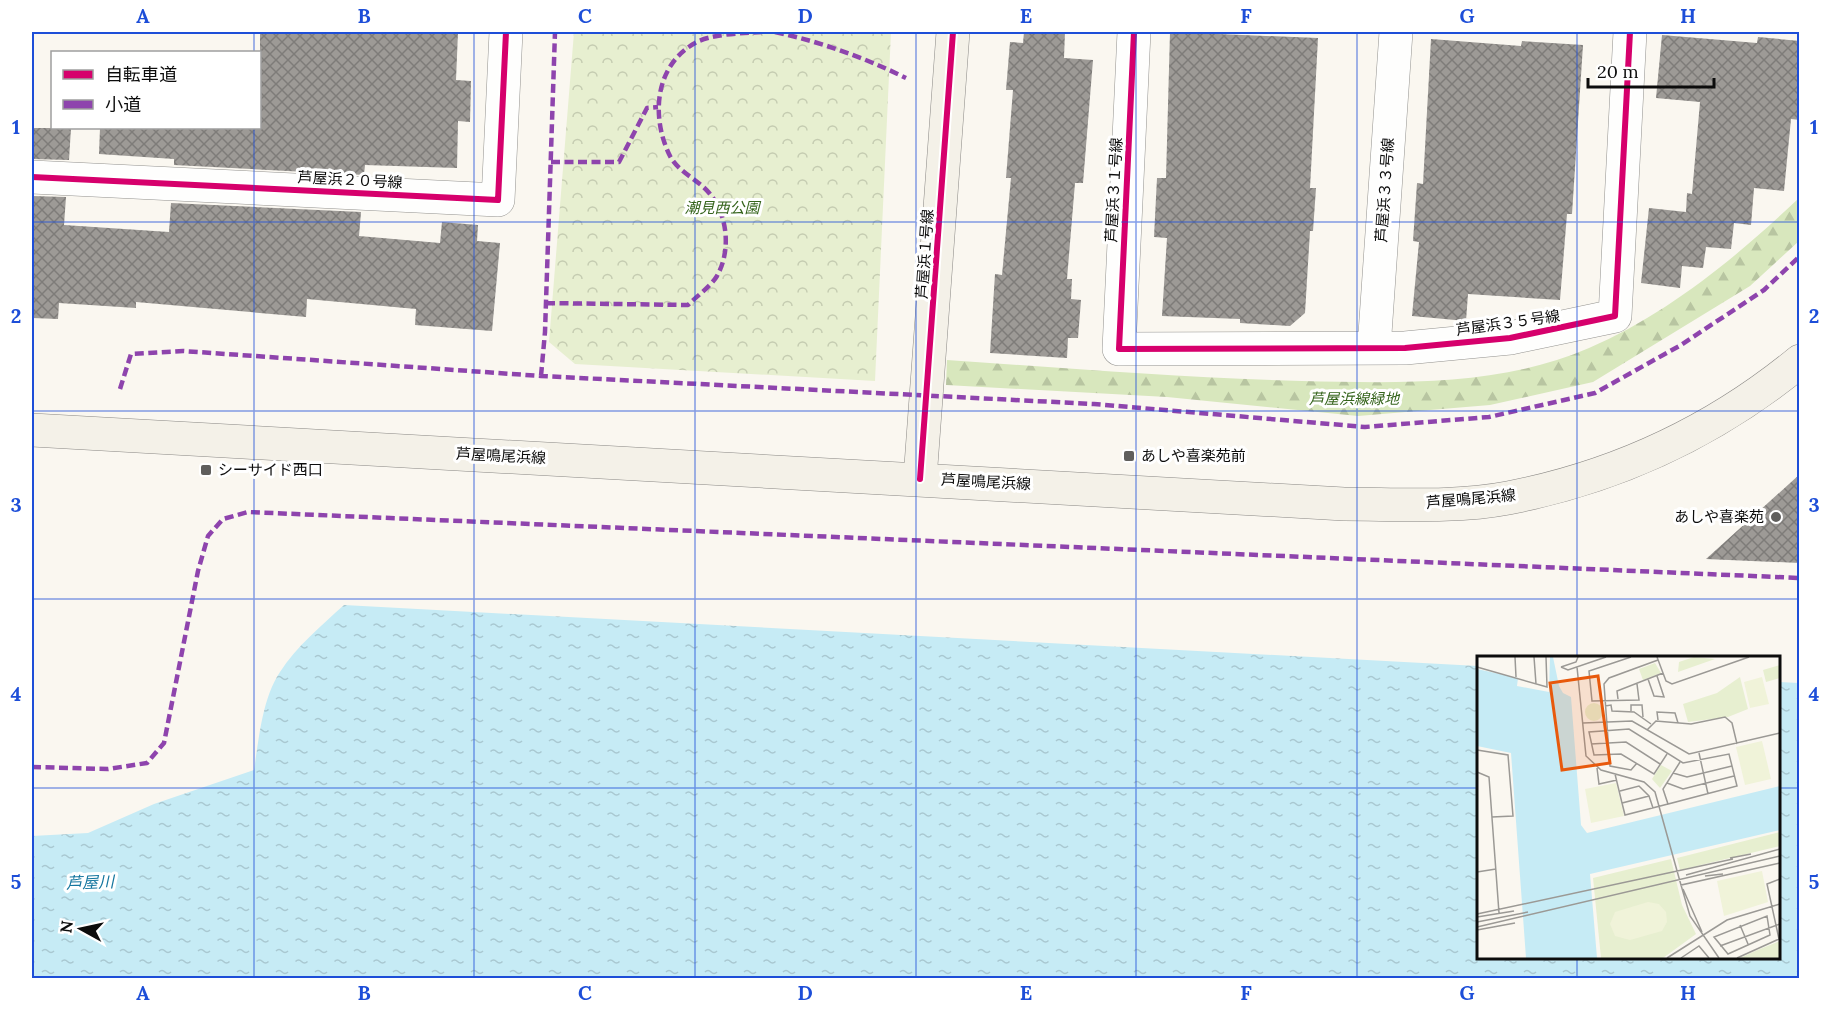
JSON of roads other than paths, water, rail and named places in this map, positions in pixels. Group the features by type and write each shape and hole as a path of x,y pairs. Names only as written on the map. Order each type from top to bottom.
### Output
{"main road":[{"name":"芦屋浜１号線","path":"920,478 954,32"},
{"name":"芦屋鳴尾浜線","path":"32,430 920,478 1344,504 1455,503 1507,498 1613,468 1668,447 1731,412 1800,361"}],"street":[{"name":"芦屋浜２０号線","path":"32,177 498,200 506,32"},
{"name":"芦屋浜３１号線","path":"1119,349 1134,32"},
{"name":"芦屋浜３３号線","path":"1374,348 1396,32"},
{"name":"芦屋浜３５号線","path":"1119,349 1405,348 1510,338 1615,316 1630,32"}],"water":[{"name":"芦屋川","path":"344,605 1477,666 1477,959 1780,959 1780,682 1799,683 1799,978 32,978 32,836 88,833 154,804 254,770 262,720 269,694 286,663 318,628"}],"place":[{"name":"あしや喜楽苑前","path":"1129,456"},
{"name":"シーサイド西口","path":"206,470"},
{"name":"あしや喜楽苑","path":"1776,517"}],"park label":[{"name":"潮見西公園","path":"722,208"},
{"name":"芦屋浜線緑地","path":"1354,399"}]}
